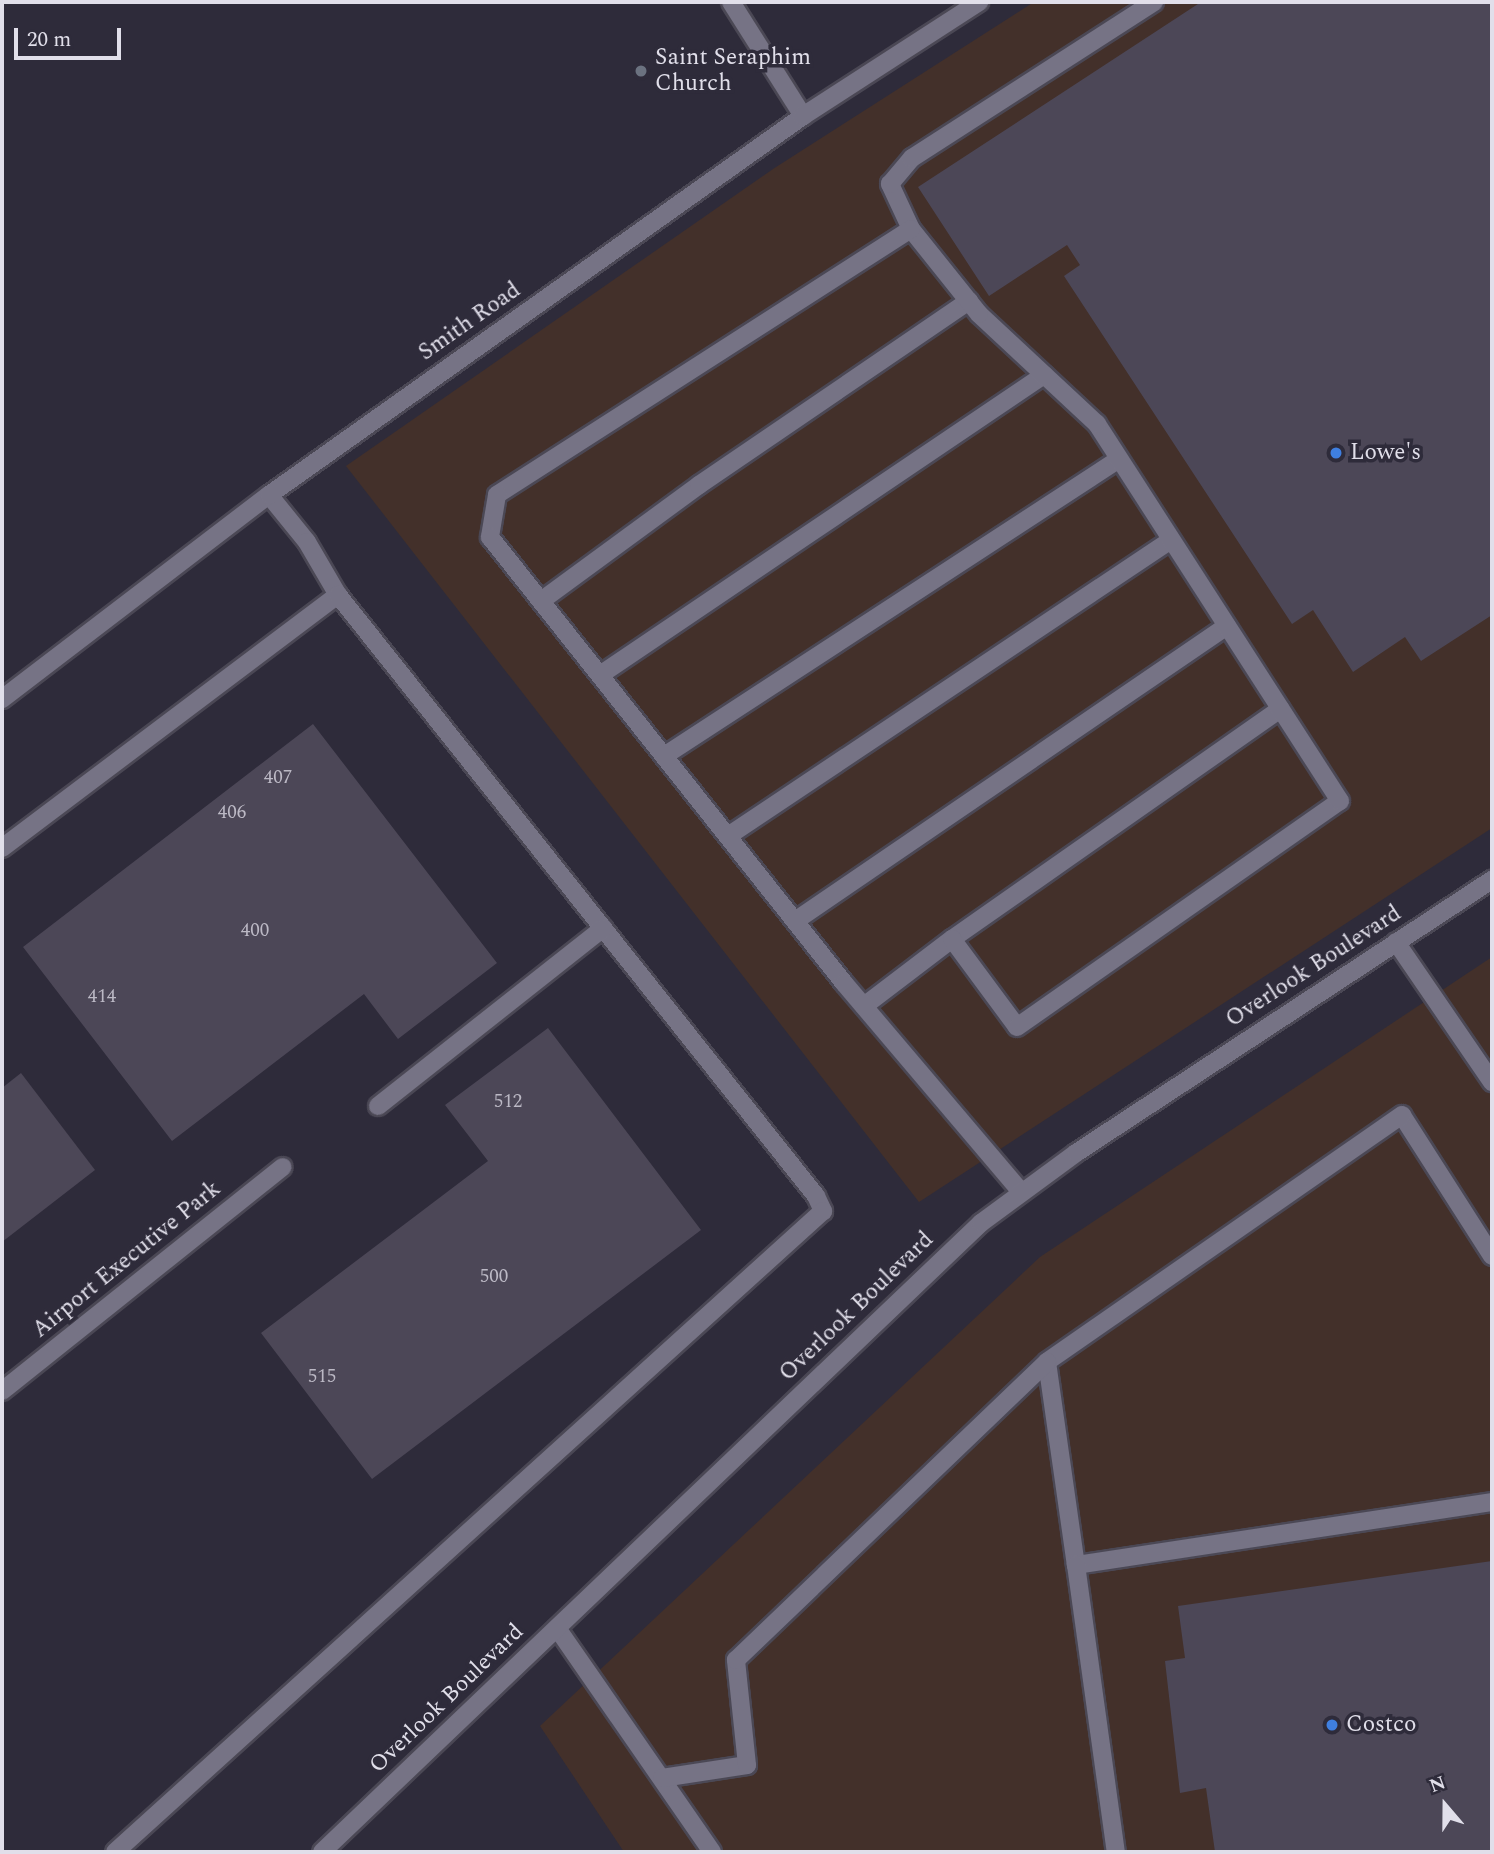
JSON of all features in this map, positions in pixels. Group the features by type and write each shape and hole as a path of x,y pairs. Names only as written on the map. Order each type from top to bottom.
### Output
{"street":[{"path":"731,2 803,116"},
{"name":"Smith Road","path":"2,699 269,495 803,116 979,2"},
{"path":"951,939 1017,1027 1340,801 1097,424 969,301 911,229 890,184 912,158 1154,2"},
{"path":"911,229 497,495 490,537 863,1006 1021,1192"},
{"path":"541,601 699,485 969,301"},
{"path":"600,675 1044,375"},
{"path":"664,756 1119,458"},
{"path":"115,1852 823,1210 817,1196 338,594 307,542 269,495"},
{"path":"728,836 1171,540"},
{"path":"2,848 338,594"},
{"path":"795,921 1227,626"},
{"path":"863,1006 951,939 1281,709"},
{"name":"Overlook Boulevard","path":"322,1852 960,1242 1021,1192 1492,880"},
{"path":"378,1106 603,928"},
{"path":"1396,942 1492,1082"},
{"path":"662,1778 747,1765 736,1660 1047,1362 1402,1115 1492,1256"},
{"name":"Airport Executive Park","path":"2,1391 283,1167"},
{"path":"1047,1362 1116,1852"},
{"path":"1076,1565 1492,1502"},
{"path":"558,1628 712,1852"}],"shaded area":[{"path":"1034,2 1492,2 1492,828 919,1202 346,466 773,169"},
{"path":"1492,957 1492,1852 624,1852 540,1726 1040,1257"}],"building":[{"name":"Lowe's","path":"1201,2 1492,2 1492,615 1421,661 1405,637 1353,672 1313,610 1292,624 1064,276 1080,265 1067,245 989,296 918,187"},
{"path":"313,724 497,963 398,1039 364,994 172,1141 23,947"},
{"path":"548,1028 701,1230 372,1479 261,1333 488,1161 445,1105"},
{"path":"21,1073 95,1170 2,1242 2,1088"},
{"name":"Costco","path":"1492,1561 1492,1852 1215,1852 1206,1788 1180,1793 1165,1661 1185,1658 1178,1606"}],"place":[{"name":"Saint Seraphim Church","path":"641,71"},
{"name":"Lowe's","path":"1336,453"},
{"name":"Costco","path":"1332,1725"}]}
